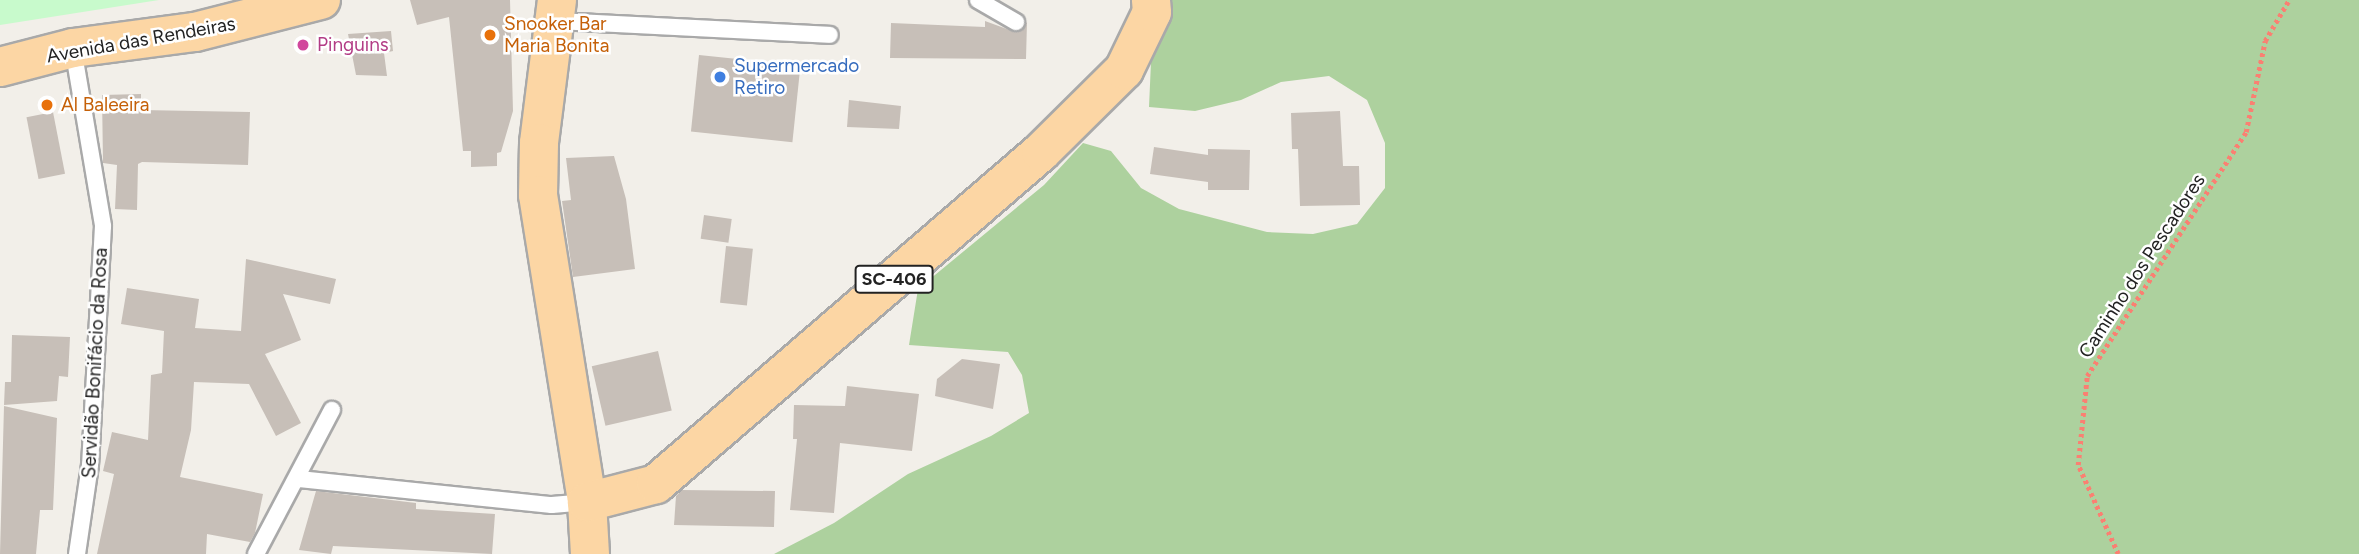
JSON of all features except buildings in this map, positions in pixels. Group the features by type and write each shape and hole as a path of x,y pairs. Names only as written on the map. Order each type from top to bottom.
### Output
{"main road":[{"name":"Avenida das Rendeiras","path":"0,67 73,48 195,32 321,0"},
{"name":"SC-406","path":"587,502 656,484 1041,152 1124,70 1152,12 1152,0"},
{"path":"556,10 538,195 587,502 590,554"}],"lane":[{"path":"978,0 1016,22"},
{"path":"556,10 830,35"},
{"name":"Servidão Bonifácio da Rosa","path":"73,48 103,226 103,267 85,518 77,554"},
{"path":"256,554 299,479 332,410"},
{"path":"299,479 552,505 587,502"}],"path":[{"name":"Caminho dos Pescadores","path":"2118,554 2078,465 2087,376 2246,132 2265,41 2289,0"}],"green space":[{"path":"0,0 159,0 0,25"},
{"path":"1171,0 2359,0 2359,554 774,554 834,523 908,474 991,436 1029,413 1022,375 1008,352 909,345 918,289 1044,185 1083,143 1111,151 1141,188 1179,209 1267,232 1313,234 1357,224 1385,188 1385,143 1367,100 1329,76 1281,82 1241,100 1195,111 1149,107 1151,62 1170,23"}],"place":[{"name":"Snooker Bar Maria Bonita","path":"490,35"},
{"name":"Pinguins","path":"303,45"},
{"name":"Supermercado Retiro","path":"720,77"},
{"name":"Al Baleeira","path":"47,105"}]}
